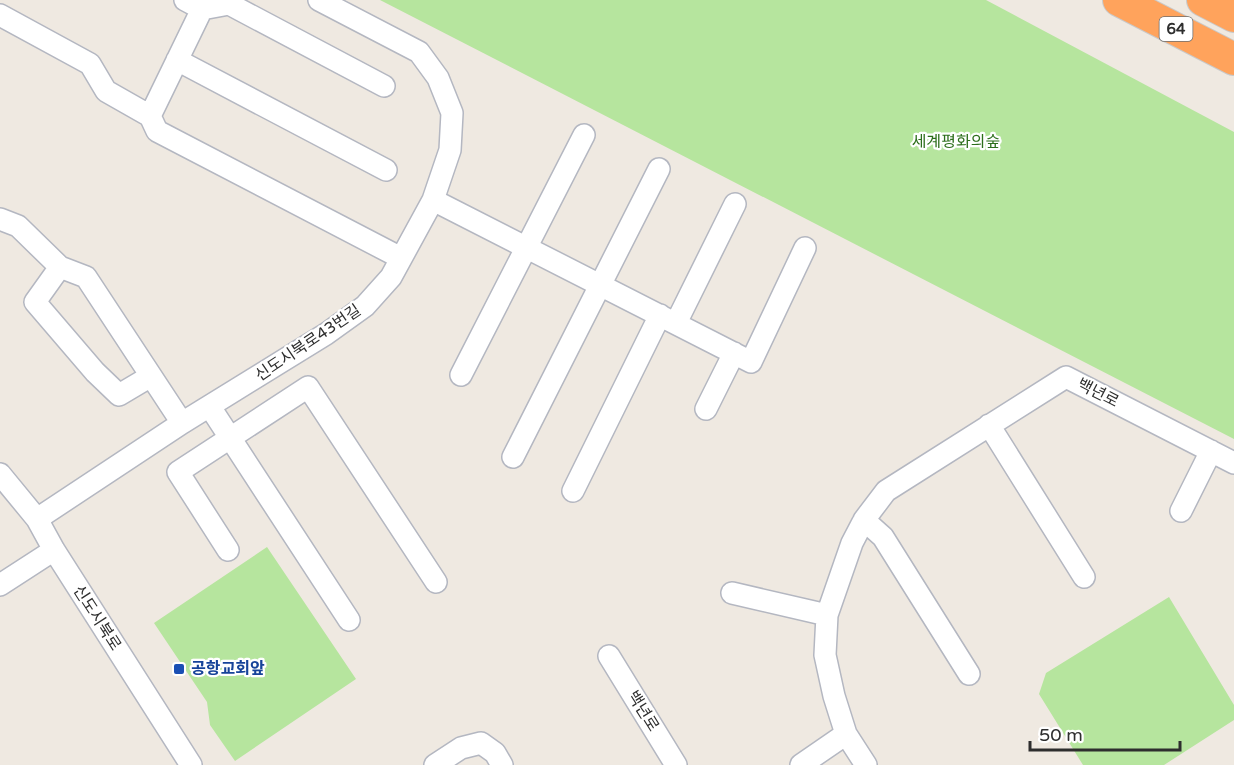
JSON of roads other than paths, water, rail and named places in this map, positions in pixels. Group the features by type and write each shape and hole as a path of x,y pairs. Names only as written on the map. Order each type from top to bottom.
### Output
{"highway":[{"name":"64","path":"1119,0 1234,59"},
{"name":"64","path":"1203,0 1234,16"}],"street":[{"name":"신도시북로43번길","path":"37,519 182,423 326,334 365,306 391,277 433,200 450,150 452,113 438,78 419,52 320,0"},
{"path":"150,116 177,60 194,4 229,4 384,86"},
{"path":"0,15 90,64 106,91 150,116 157,131 401,258"},
{"path":"177,60 386,170"},
{"path":"461,375 584,135"},
{"path":"513,458 659,169"},
{"path":"433,200 751,362 806,248"},
{"path":"573,492 668,319 735,204"},
{"path":"0,219 18,226 60,267 86,277 182,423"},
{"path":"60,267 35,302 95,372 119,395 151,376"},
{"path":"706,409 734,353"},
{"name":"백년로","path":"866,765 846,734 834,696 825,655 827,615 852,543 864,520 886,491 1066,377 1234,463"},
{"path":"228,550 178,472 308,387 436,582"},
{"path":"210,407 349,620"},
{"path":"989,425 1084,577"},
{"path":"1181,511 1211,451"},
{"name":"신도시북로","path":"0,474 37,519 54,550 191,765"},
{"path":"864,520 883,537 969,674"},
{"path":"0,585 54,550"},
{"path":"732,593 827,615"},
{"name":"백년로","path":"609,656 676,765"},
{"path":"801,765 846,734"},
{"path":"435,765 461,748 481,742 499,759"}],"place":[{"name":"공항교회앞","path":"179,669"}],"park label":[{"name":"세계평화의숲","path":"956,142"}]}
